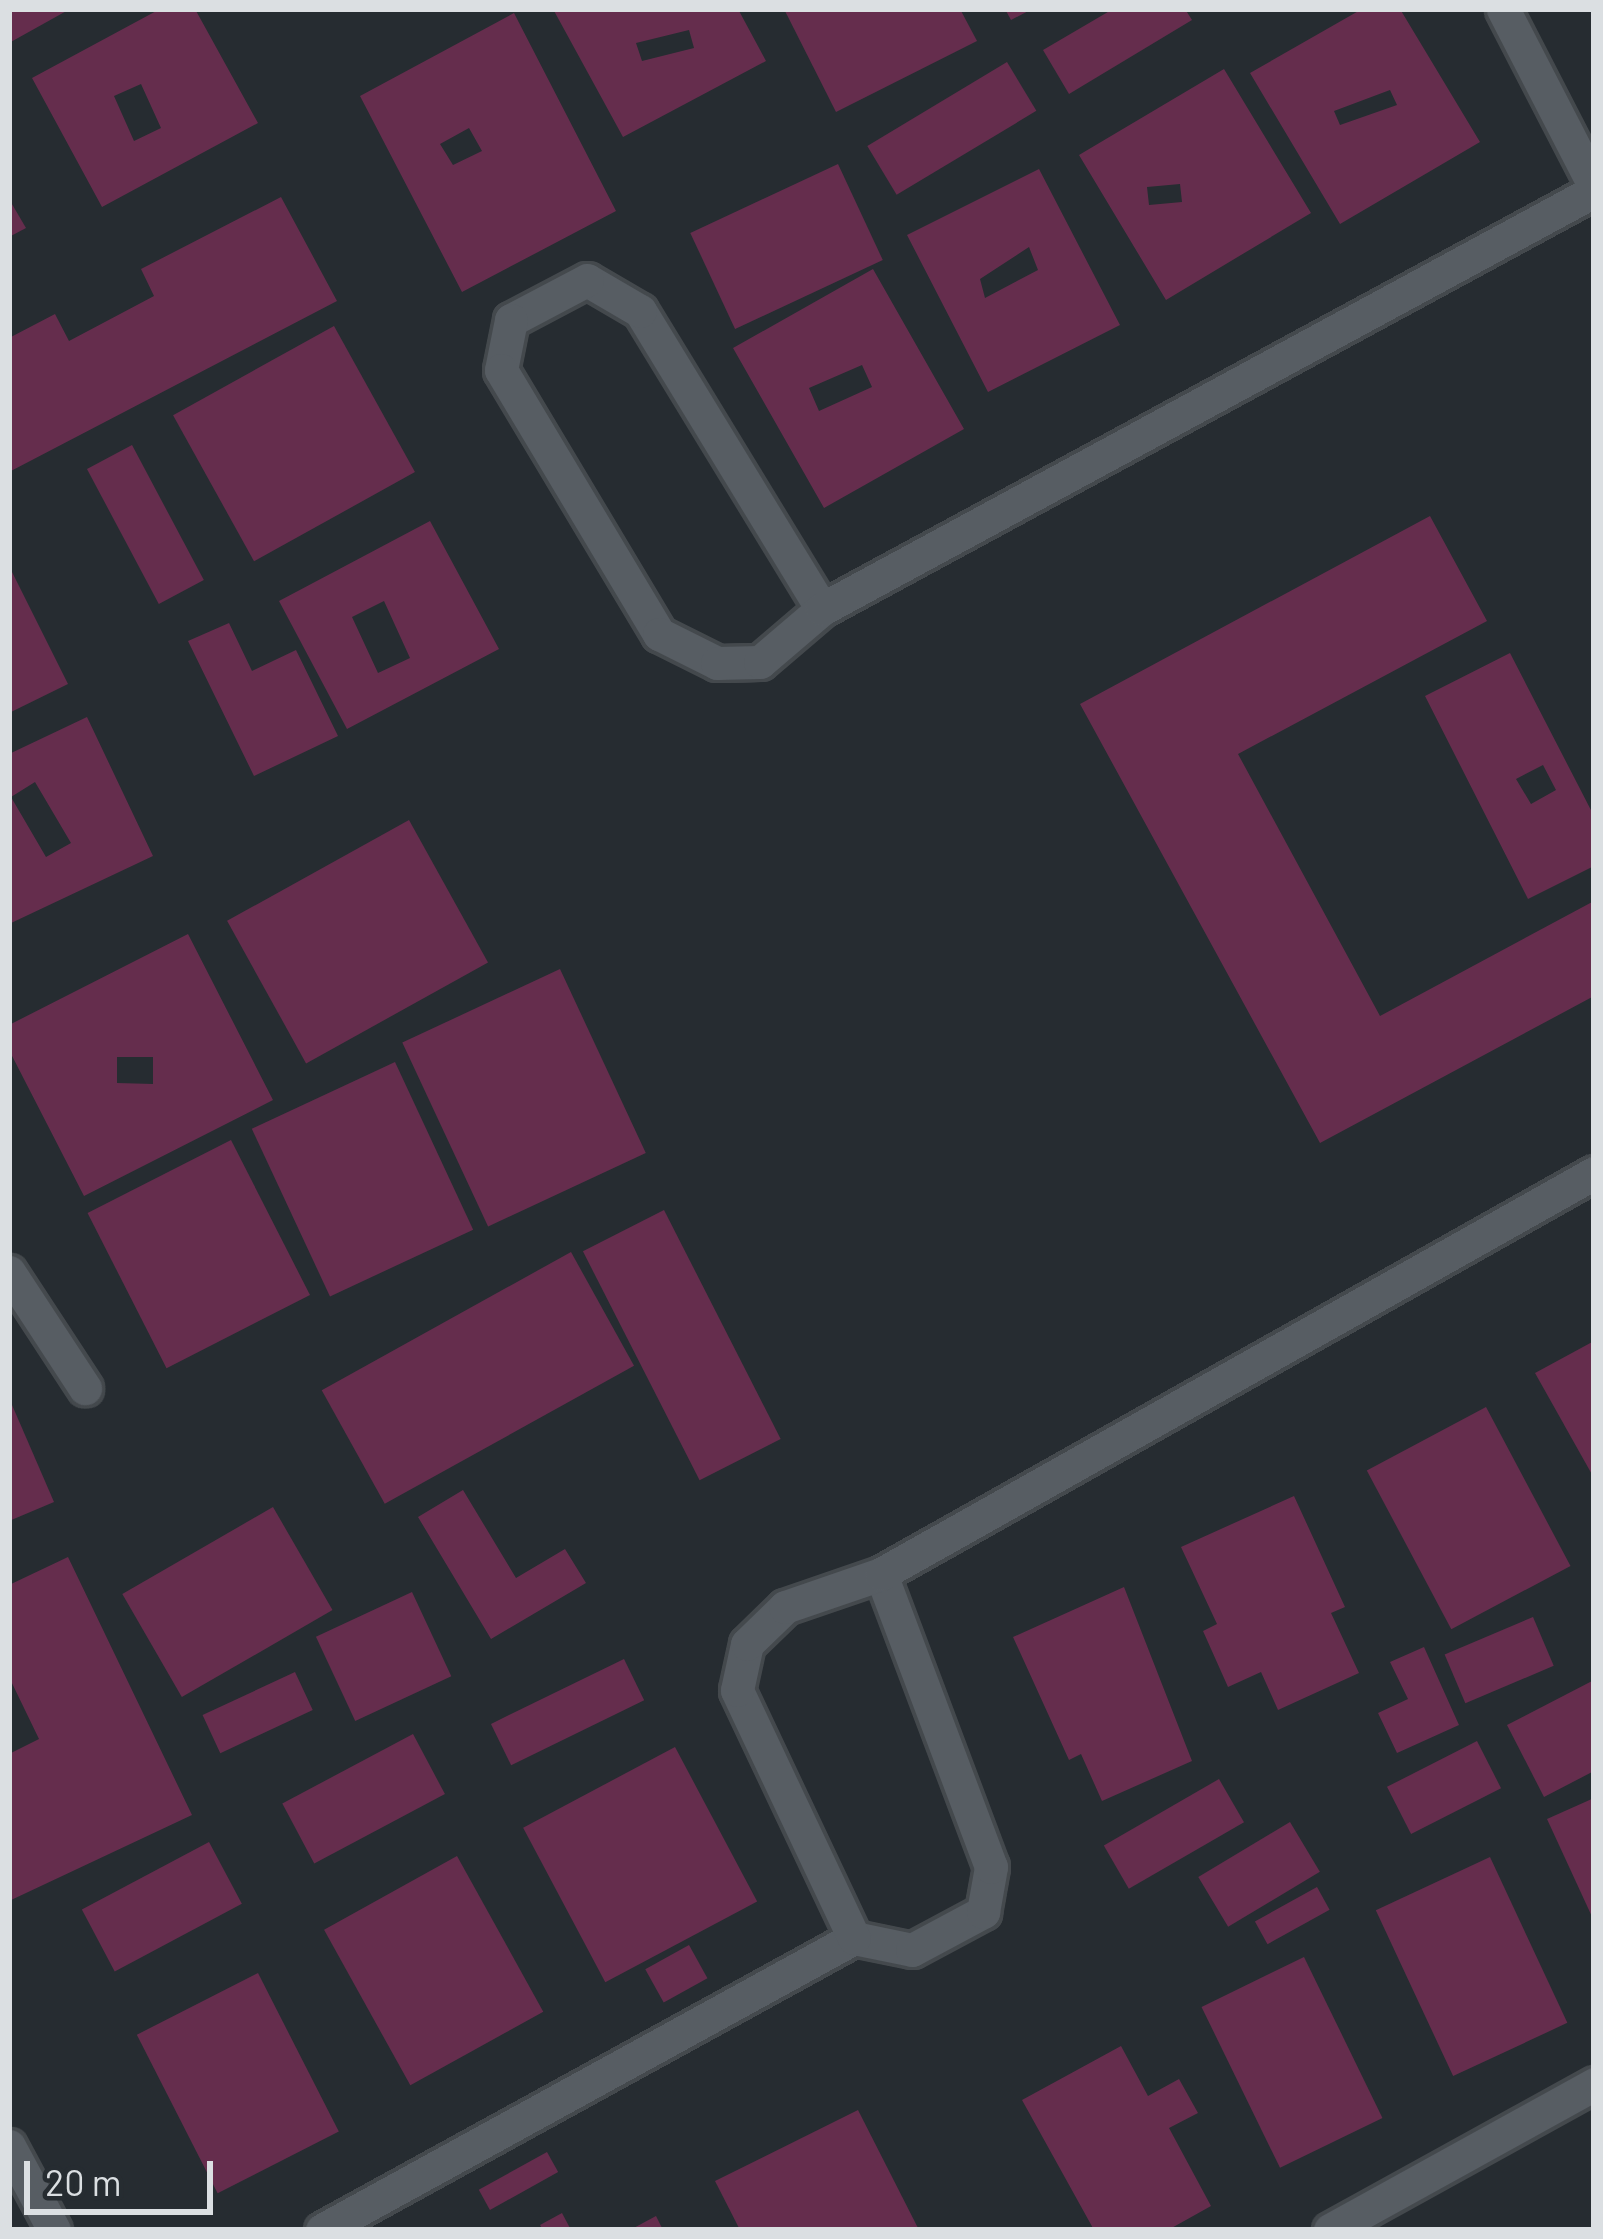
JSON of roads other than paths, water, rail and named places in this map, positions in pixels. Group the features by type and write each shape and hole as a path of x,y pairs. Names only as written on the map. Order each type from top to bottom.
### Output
{"street":[{"path":"822,609 640,310 587,280 511,320 501,370 659,634 717,663 760,662 822,609 1594,188 1503,9"},
{"path":"854,1937 737,1690 748,1644 785,1607 881,1574 1594,1173"},
{"path":"9,1272 85,1388"},
{"path":"322,2230 854,1937 912,1950 983,1912 991,1867 881,1574"},
{"path":"1330,2230 1594,2084"},
{"path":"9,2146 54,2230"}]}
